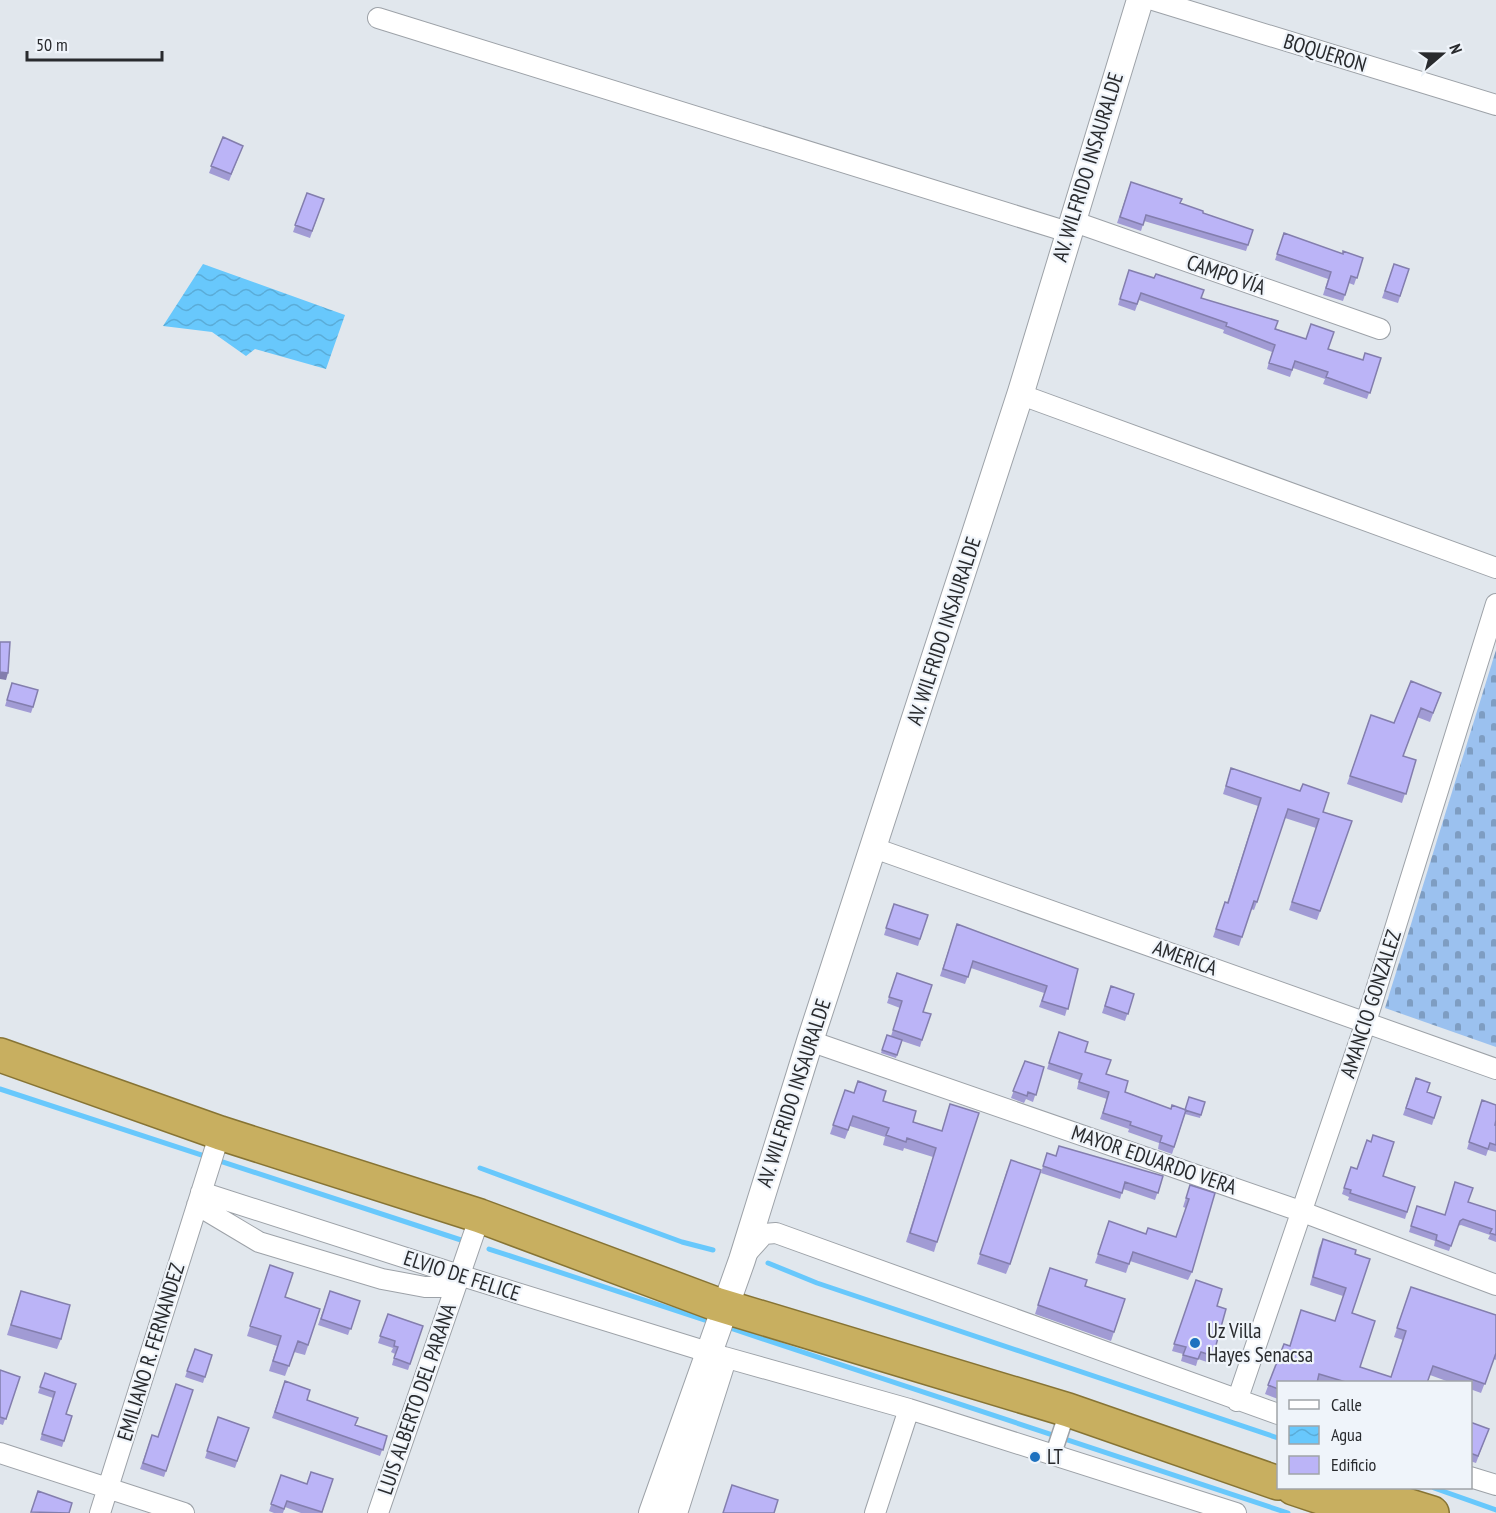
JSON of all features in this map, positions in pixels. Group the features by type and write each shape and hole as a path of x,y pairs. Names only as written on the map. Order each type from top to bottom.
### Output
{"highway":[{"path":"0,1039 734,1302 1060,1434 1277,1483"},
{"path":"0,1055 220,1133 480,1216 734,1302 1277,1465"},
{"path":"1297,1489 1336,1500 1368,1513"},
{"path":"1336,1500 1432,1513"}],"street":[{"name":"AV. WILFRIDO INSAURALDE","path":"734,1302 742,1260 1026,395 1140,0"},
{"path":"1073,226 1152,0"},
{"name":"BOQUERON","path":"1152,0 1496,105"},
{"name":"CAMPO VÍA","path":"378,18 1073,226 1380,329"},
{"path":"1026,395 1496,568"},
{"name":"AMANCIO GONZALEZ","path":"1237,1401 1366,1022 1496,604"},
{"name":"AMERICA","path":"878,849 1496,1069"},
{"path":"652,1513 716,1354 734,1302 764,1234 814,1042"},
{"name":"MAYOR EDUARDO VERA","path":"814,1042 1300,1211 1496,1285"},
{"name":"EMILIANO R. FERNANDEZ","path":"100,1513 220,1133"},
{"path":"199,1198 259,1242 382,1279 425,1287 457,1281"},
{"name":"ELVIO DE FELICE","path":"199,1198 457,1281 909,1409 1060,1434 1208,1509 1236,1513"},
{"name":"LUIS ALBERTO DEL PARANA","path":"378,1513 480,1216"},
{"path":"742,1260 764,1234 776,1233 1277,1414"},
{"path":"674,1513 714,1388 716,1354"},
{"path":"875,1513 909,1409"},
{"path":"0,1453 184,1513"},
{"path":"1472,1478 1496,1485"}],"green space":[{"path":"1496,650 1496,1047 1385,1008"}],"water":[{"path":"203,264 345,315 326,369 255,349 246,356 212,332 163,326"}],"building":[{"path":"223,137 243,146 231,174 211,166"},
{"path":"1131,182 1182,199 1180,203 1253,230 1248,245 1146,215 1143,225 1120,217"},
{"path":"307,193 324,199 312,231 295,225"},
{"path":"1284,233 1343,254 1343,251 1363,258 1357,278 1351,276 1345,295 1326,288 1331,272 1277,254"},
{"path":"1394,264 1409,269 1400,296 1385,291"},
{"path":"1129,270 1154,278 1156,274 1204,290 1201,298 1278,321 1275,329 1306,339 1311,324 1334,332 1328,349 1363,360 1365,353 1381,358 1370,393 1326,377 1328,372 1295,361 1292,370 1269,363 1275,345 1226,326 1227,323 1141,293 1137,304 1120,299"},
{"path":"0,642 10,642 8,673 0,672"},
{"path":"1411,681 1441,693 1433,713 1421,708 1403,756 1416,760 1406,794 1350,776 1371,715 1394,723"},
{"path":"12,683 38,690 33,707 7,700"},
{"path":"1231,768 1300,791 1303,784 1329,793 1323,812 1352,821 1320,911 1292,902 1319,819 1288,809 1257,902 1254,901 1242,937 1216,929 1225,902 1228,903 1261,798 1226,786"},
{"path":"894,904 928,915 920,939 886,928"},
{"path":"957,924 1078,969 1068,1009 1042,1001 1047,986 973,961 968,977 943,969"},
{"path":"897,973 932,985 923,1012 931,1014 922,1040 893,1030 902,1001 889,997"},
{"path":"1111,986 1134,994 1128,1014 1105,1006"},
{"path":"1059,1032 1088,1042 1085,1052 1111,1060 1106,1074 1128,1081 1125,1092 1171,1109 1172,1105 1186,1110 1174,1147 1160,1142 1162,1136 1103,1113 1109,1092 1079,1082 1082,1074 1049,1063"},
{"path":"887,1035 902,1040 897,1055 882,1050"},
{"path":"1025,1061 1044,1067 1036,1095 1028,1092 1027,1096 1013,1091"},
{"path":"1416,1078 1430,1083 1427,1092 1441,1097 1434,1118 1406,1108"},
{"path":"858,1081 886,1091 883,1101 916,1111 913,1122 942,1131 950,1104 979,1113 937,1242 910,1233 936,1148 907,1138 906,1142 886,1135 889,1128 853,1116 848,1130 833,1125 845,1090 854,1093"},
{"path":"1189,1097 1205,1102 1201,1115 1185,1110"},
{"path":"1482,1100 1496,1105 1496,1145 1490,1143 1488,1149 1469,1142"},
{"path":"1373,1135 1394,1142 1383,1176 1415,1187 1407,1212 1350,1193 1351,1190 1344,1188 1351,1167 1357,1169 1367,1140 1371,1142"},
{"path":"1059,1146 1163,1176 1158,1193 1125,1182 1122,1193 1043,1166 1047,1153 1056,1156"},
{"path":"1011,1160 1041,1170 1010,1264 980,1254"},
{"path":"1455,1182 1473,1188 1468,1202 1496,1211 1496,1235 1490,1233 1492,1229 1463,1219 1460,1221 1451,1246 1436,1240 1437,1235 1411,1226 1417,1206 1445,1215"},
{"path":"1190,1185 1215,1193 1192,1272 1133,1252 1129,1264 1098,1254 1109,1221 1146,1234 1148,1228 1176,1237 1189,1199 1186,1198"},
{"path":"1323,1239 1356,1250 1355,1254 1370,1259 1352,1313 1375,1321 1360,1367 1391,1377 1406,1331 1397,1328 1411,1287 1496,1315 1496,1353 1485,1384 1433,1366 1428,1381 1342,1381 1319,1374 1317,1381 1277,1381 1277,1389 1268,1385 1284,1344 1290,1346 1301,1310 1335,1321 1346,1288 1313,1277"},
{"path":"270,1265 293,1273 285,1297 320,1309 308,1345 298,1341 289,1366 273,1361 281,1336 250,1326"},
{"path":"1050,1268 1087,1280 1085,1286 1125,1299 1114,1332 1038,1305"},
{"path":"1196,1280 1222,1289 1217,1306 1226,1309 1213,1356 1201,1352 1198,1359 1183,1355 1186,1347 1174,1344"},
{"path":"21,1291 70,1305 61,1339 11,1325"},
{"path":"330,1291 360,1301 351,1329 321,1319"},
{"path":"388,1314 423,1326 410,1364 394,1358 398,1347 394,1346 395,1341 380,1336"},
{"path":"195,1349 212,1355 205,1377 187,1371"},
{"path":"0,1370 20,1377 6,1419 0,1417"},
{"path":"45,1373 76,1384 66,1414 72,1416 64,1441 42,1434 55,1392 40,1387"},
{"path":"285,1381 310,1390 307,1400 358,1418 355,1425 387,1436 383,1450 275,1412"},
{"path":"176,1384 193,1390 166,1471 143,1463 152,1435 158,1437"},
{"path":"218,1417 249,1428 237,1461 207,1451"},
{"path":"1472,1423 1489,1429 1478,1456 1472,1454"},
{"path":"311,1472 333,1479 322,1512 287,1501 284,1509 271,1504 281,1475 307,1484"},
{"path":"732,1485 778,1500 774,1513 723,1513"},
{"path":"38,1491 72,1503 69,1513 31,1512"}],"waterway":[{"path":"0,1089 461,1240"},
{"path":"480,1168 682,1242 713,1250"},
{"path":"489,1249 705,1320"},
{"path":"768,1263 817,1283 1277,1438"},
{"path":"733,1329 1288,1513"},
{"path":"1437,1489 1496,1510"}],"place":[{"name":"Uz Villa Hayes Senacsa","path":"1195,1343"},
{"name":"LT","path":"1035,1457"}]}
